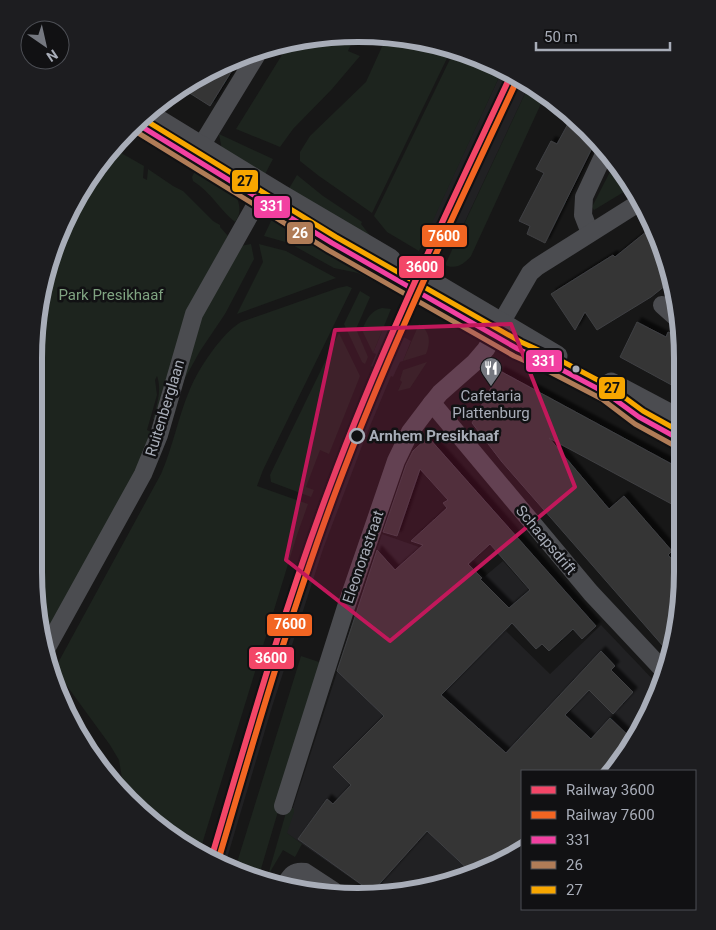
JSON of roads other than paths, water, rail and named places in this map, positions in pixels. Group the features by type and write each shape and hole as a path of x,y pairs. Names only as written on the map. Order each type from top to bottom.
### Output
{"street":[{"path":"197,152 253,61"},
{"path":"154,118 197,152 263,193 406,276"},
{"path":"143,127 197,152"},
{"path":"590,233 583,215 584,197 602,159"},
{"name":"Ruitenberglaan","path":"50,641 144,474 159,435 194,314 263,193"},
{"name":"Eleonorastraat","path":"283,806 346,607 396,461 410,432 440,393 474,363 498,329 530,272 634,206"},
{"path":"434,292 498,329 556,355 674,416"},
{"path":"662,305 670,312"},
{"path":"498,329 527,354 551,364 606,393 639,417 674,436"},
{"name":"Schaapsdrift","path":"432,403 591,593 660,664"},
{"path":"288,879 291,875 305,872 326,886"}],"tunnel":[{"path":"403,283 431,299"}],"rail line":[{"name":"3600","path":"213,852 282,625 330,486 393,331 508,81"},
{"name":"7600","path":"220,856 289,627 337,488 400,333 515,84"}],"place":[{"name":"Cafetaria Plattenburg","path":"491,387"},
{"name":"Arnhem Presikhaaf","path":"357,436"}],"park label":[{"name":"Park Presikhaaf","path":"111,295"}]}
